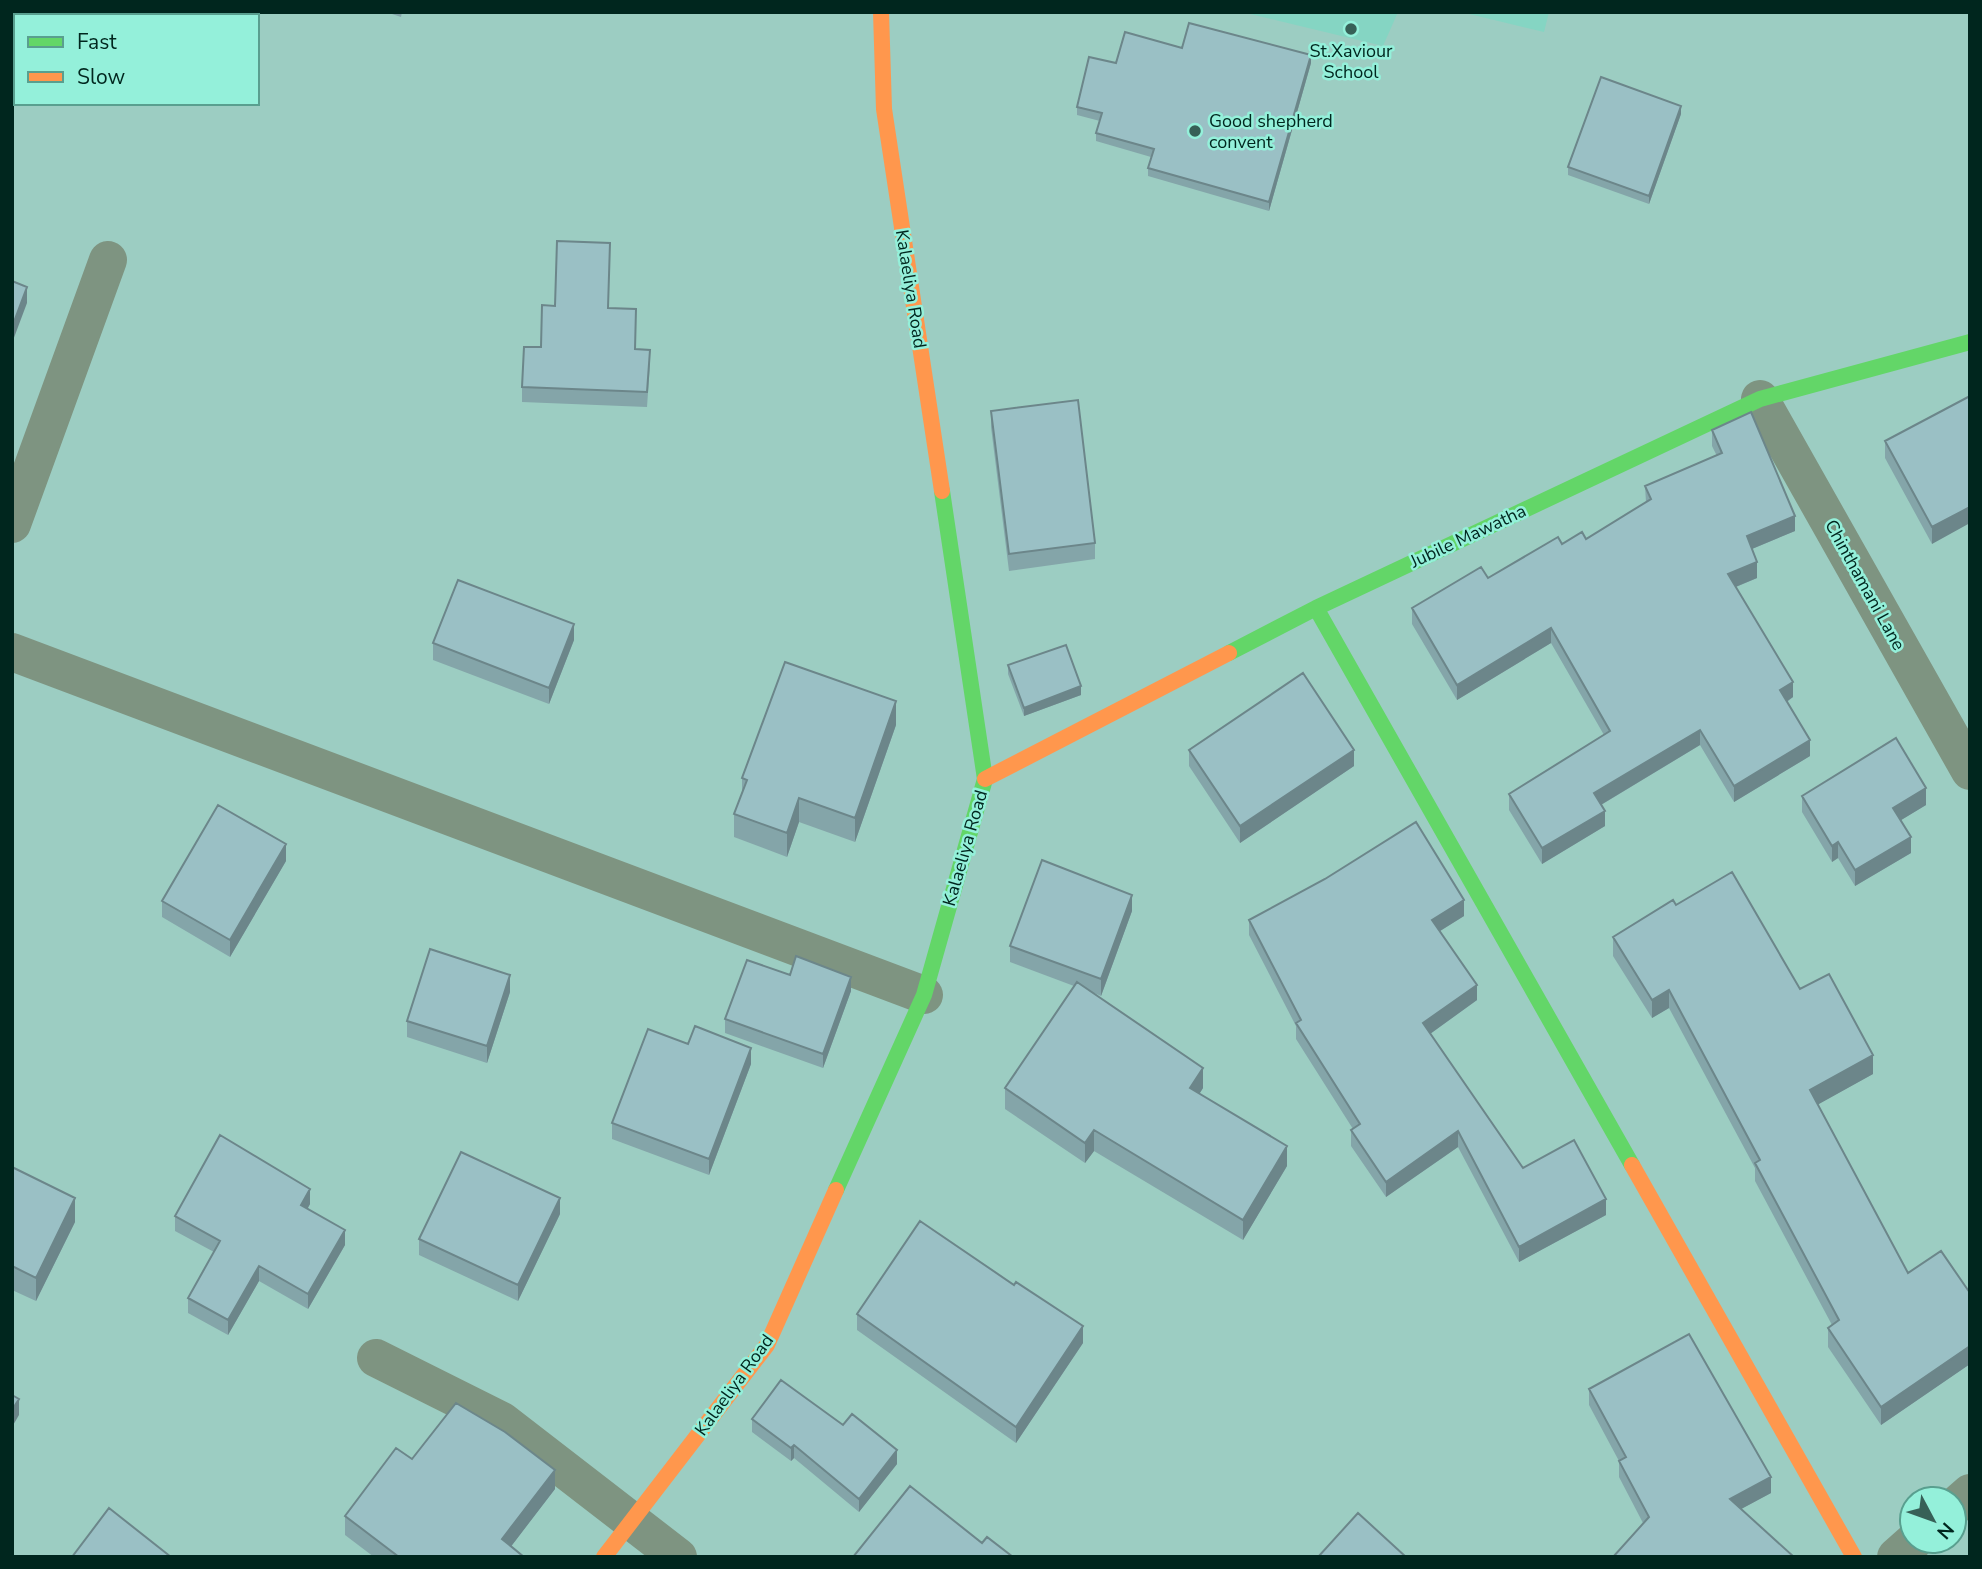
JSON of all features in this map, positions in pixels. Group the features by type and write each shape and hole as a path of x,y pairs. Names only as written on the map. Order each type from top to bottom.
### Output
{"street":[{"name":"Kalaeliya Road","path":"604,1557 767,1345 924,995 985,779 884,109 881,12"},
{"path":"12,524 108,260"},
{"name":"Jubile Mawatha","path":"985,779 1316,607 1760,399 1970,342"},
{"name":"Chinthamani Lane","path":"1760,399 1970,771"},
{"path":"1316,607 1854,1557"},
{"path":"12,652 924,995"},
{"path":"376,1359 502,1421 678,1557"}],"shaded area":[{"name":"St.Xaviour School","path":"1242,12 1398,12 1383,46"},
{"path":"1461,12 1549,12 1544,32"}],"building":[{"name":"Good shepherd convent","path":"1189,23 1311,55 1269,202 1148,168 1154,149 1096,133 1102,113 1077,107 1089,57 1116,63 1125,32 1182,48"},
{"path":"1601,77 1681,106 1649,196 1568,167"},
{"path":"557,241 610,243 608,308 636,309 635,349 650,350 647,392 522,387 524,347 541,347 542,305 555,306"},
{"path":"12,281 27,287 12,327"},
{"path":"1970,396 1970,507 1932,527 1885,441"},
{"path":"1078,400 1095,543 1009,554 991,411"},
{"path":"1751,412 1795,516 1747,536 1757,562 1728,574 1793,682 1780,690 1810,740 1734,786 1700,730 1594,793 1605,811 1542,848 1509,794 1610,731 1551,628 1457,685 1412,608 1481,567 1488,578 1558,537 1562,544 1582,532 1586,539 1651,499 1645,486 1722,453 1712,430"},
{"path":"458,580 574,624 549,688 433,643"},
{"path":"1066,645 1081,686 1024,708 1008,665"},
{"path":"785,662 896,701 855,818 799,798 787,833 734,814 747,780 742,778"},
{"path":"1303,673 1354,750 1240,826 1189,750"},
{"path":"1896,738 1926,788 1893,808 1911,837 1855,870 1838,842 1832,846 1802,796"},
{"path":"218,805 286,844 230,940 162,901"},
{"path":"1416,822 1464,900 1432,920 1477,985 1423,1023 1523,1168 1574,1140 1606,1199 1519,1247 1458,1131 1386,1182 1351,1130 1360,1124 1296,1023 1301,1020 1249,920 1325,879"},
{"path":"1042,860 1132,895 1101,979 1010,946"},
{"path":"1732,872 1800,989 1829,974 1873,1055 1810,1090 1908,1273 1941,1251 1970,1293 1970,1346 1881,1407 1828,1328 1839,1320 1755,1163 1760,1160 1669,990 1652,1000 1613,937 1673,900 1676,905"},
{"path":"430,949 510,975 487,1046 407,1021"},
{"path":"796,956 851,977 823,1054 725,1019 747,960 790,975"},
{"path":"1077,982 1203,1068 1190,1088 1287,1146 1243,1220 1094,1130 1085,1143 1005,1088"},
{"path":"695,1026 751,1048 709,1159 612,1123 648,1029 688,1044"},
{"path":"220,1135 310,1189 301,1205 345,1230 308,1294 259,1266 228,1320 188,1298 220,1241 175,1216"},
{"path":"461,1152 560,1198 518,1285 419,1239"},
{"path":"12,1167 75,1198 36,1278 12,1266"},
{"path":"920,1221 1014,1285 1016,1282 1083,1326 1016,1427 857,1314"},
{"path":"1689,1334 1771,1477 1730,1499 1794,1557 1613,1557 1649,1517 1619,1461 1626,1457 1589,1389"},
{"path":"781,1380 843,1425 852,1414 897,1450 859,1499 794,1445 791,1448 752,1419"},
{"path":"12,1395 19,1399 12,1410"},
{"path":"456,1403 505,1432 555,1470 502,1539 524,1557 399,1557 345,1516 396,1448 412,1459"},
{"path":"910,1486 982,1543 987,1537 1013,1557 853,1557"},
{"path":"109,1508 171,1557 72,1557"},
{"path":"1358,1513 1406,1557 1318,1557"}],"traffic: fast":[{"path":"1229,653 1316,608 1760,399 1970,342"},
{"path":"836,1190 924,995 985,779 942,491"},
{"path":"1316,608 1632,1165"}],"traffic: slow":[{"path":"881,12 884,109 942,491"},
{"path":"985,779 1229,653"},
{"path":"1632,1165 1854,1557"},
{"path":"604,1557 767,1345 836,1190"}],"place":[{"name":"St.Xaviour School","path":"1351,29"},
{"name":"Good shepherd convent","path":"1195,131"}]}
